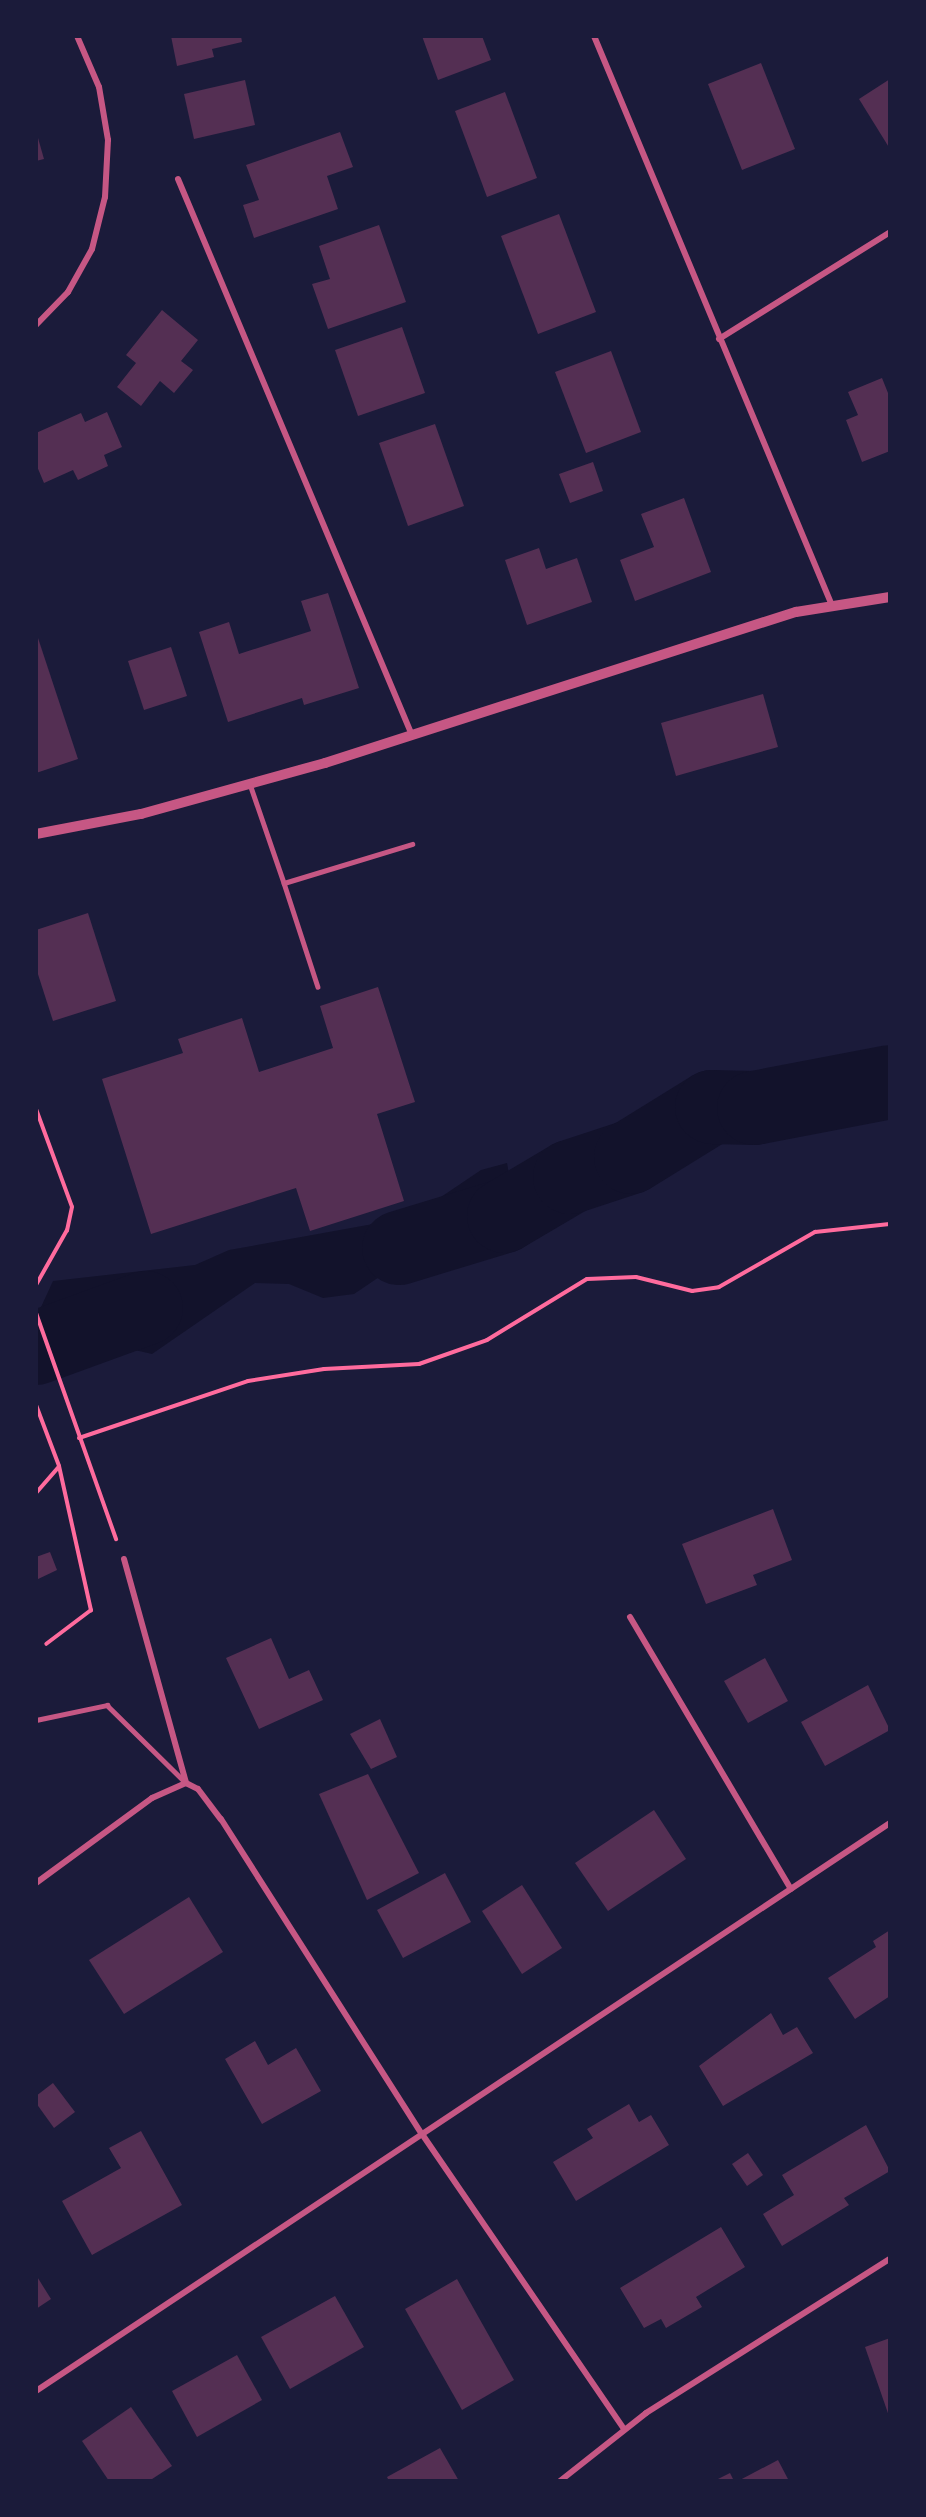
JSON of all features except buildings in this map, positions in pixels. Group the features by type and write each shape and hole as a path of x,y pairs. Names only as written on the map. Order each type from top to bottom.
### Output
{"street":[{"path":"36,325 68,292 92,249 105,197 108,140 99,87 76,36"},
{"path":"594,36 831,603"},
{"path":"178,179 412,735"},
{"path":"719,339 890,232"},
{"path":"36,834 141,814 250,784 831,603 890,597"},
{"path":"124,1559 186,1783 198,1789 221,1819 422,2134 624,2429"},
{"path":"630,1617 791,1889"},
{"path":"36,1883 152,1798 186,1783"},
{"path":"36,2391 890,1823"},
{"path":"560,2481 624,2429 890,2259"}],"lane":[{"path":"250,784 318,987"},
{"path":"284,884 412,844"},
{"path":"36,1720 107,1705 186,1783"}],"path":[{"path":"36,1108 72,1207 66,1230 36,1285"},
{"path":"36,1170 36,1207"},
{"path":"79,1438 248,1381 324,1369 419,1364 487,1340 587,1279 636,1277 692,1291 719,1287 815,1232 890,1224"},
{"path":"36,1313 55,1372 124,1559"},
{"path":"36,1404 59,1466 91,1611 46,1644"},
{"path":"36,1493 59,1466"}],"shaded area":[{"path":"507,1163 512,1190 497,1218 425,1246 354,1294 323,1298 289,1284 255,1283 152,1354 79,1337 36,1347 36,1318 53,1281 195,1265 229,1250 373,1224 438,1199 481,1170"}],"waterway":[{"path":"399,1248 504,1216 570,1177 631,1157 712,1107 754,1108 890,1082"},
{"path":"36,1348 146,1308"}]}
